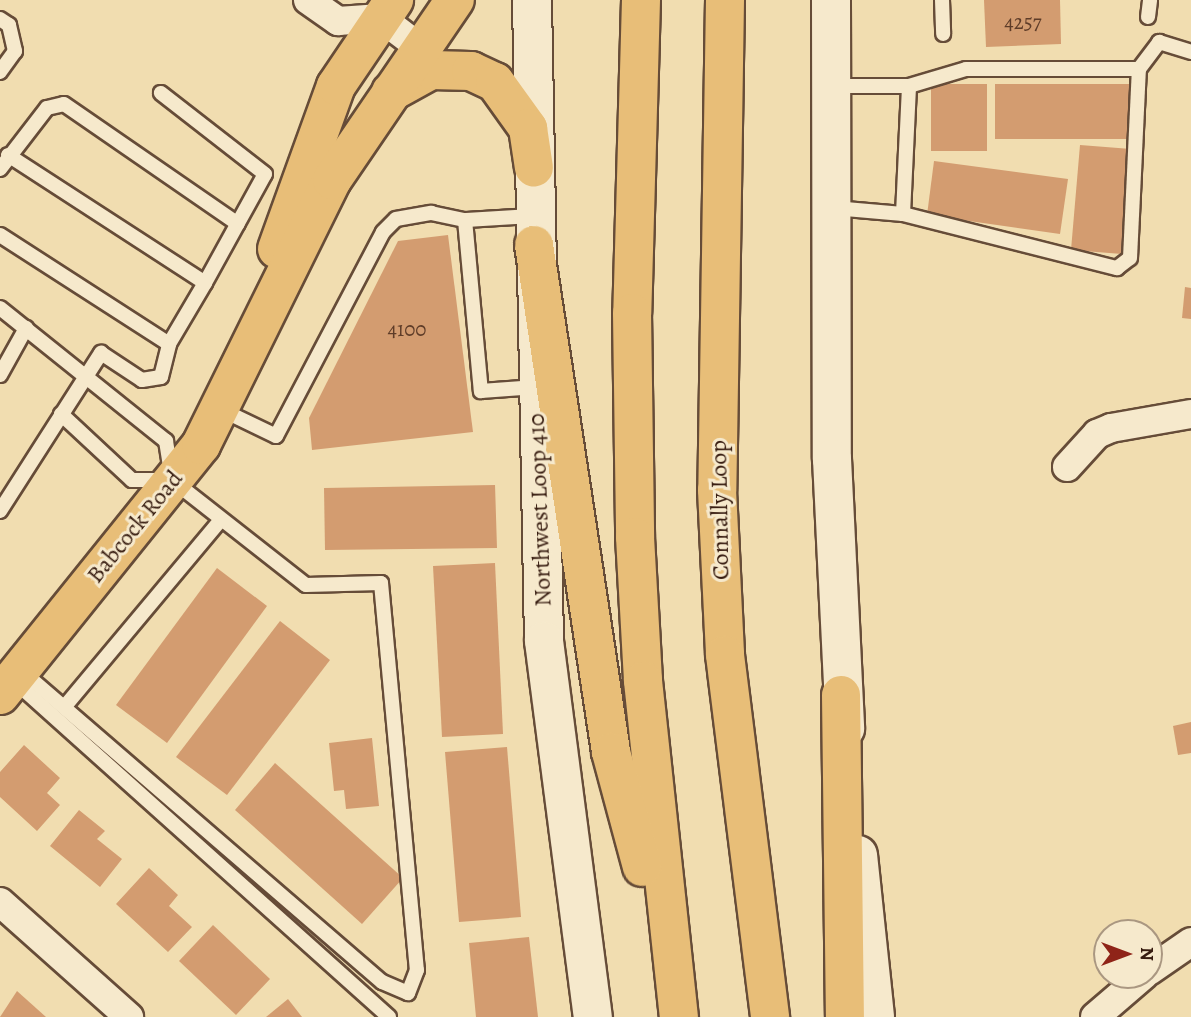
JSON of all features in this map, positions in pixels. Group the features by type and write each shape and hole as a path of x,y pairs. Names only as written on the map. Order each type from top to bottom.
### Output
{"main road":[{"name":"Babcock Road","path":"11,681 172,480 219,408 332,180 386,95 455,0"},
{"name":"Northwest Loop 410","path":"532,0 536,387 544,641 593,1017"},
{"path":"640,0 632,313 635,537 676,1000"},
{"name":"Connally Loop","path":"724,0 717,490 725,655 770,1017"},
{"path":"831,0 830,208 845,1017"},
{"name":"Babcock Road","path":"250,346 283,228 336,86 383,6"},
{"path":"386,95 431,69 471,71 495,82 528,128 534,168"},
{"path":"534,230 611,752 676,1000"},
{"path":"841,695 875,1017"}],"street":[{"path":"308,0 338,21 383,6 419,47"},
{"path":"1067,467 1104,431 1191,414"},
{"path":"0,902 129,1017"},
{"path":"1163,961 1191,942"},
{"path":"1095,1017 1128,989"}],"lane":[{"path":"942,0 943,34"},
{"path":"1148,17 1150,0"},
{"path":"0,19 9,25 15,51 0,72"},
{"path":"830,208 903,214 1117,268 1130,258 1139,69 1159,42 1191,52"},
{"path":"829,86 909,86 966,69 1139,69"},
{"path":"903,214 909,86"},
{"path":"0,511 82,379 101,354 142,380 161,377 169,344 265,174 161,93"},
{"path":"0,169 8,155 47,108 64,104 238,224"},
{"path":"8,155 205,283"},
{"path":"219,408 276,436 383,232 396,219 431,214 534,230"},
{"path":"465,220 481,391 536,387"},
{"path":"0,235 169,344"},
{"path":"0,308 82,379 166,441 172,480"},
{"path":"0,375 26,328"},
{"path":"11,681 66,705 382,982 408,993 418,970 381,583 306,584 220,521 172,480 132,480 61,414"},
{"path":"66,705 220,521"},
{"path":"11,681 389,1017"}],"building":[{"path":"984,0 1060,0 1061,44 986,47"},
{"path":"931,84 987,84 987,151 931,151"},
{"path":"995,84 1129,84 1129,139 995,139"},
{"path":"1080,145 1131,149 1122,254 1071,250"},
{"path":"934,161 1068,179 1060,234 927,215"},
{"path":"448,235 473,432 312,450 309,418 398,241"},
{"path":"1185,287 1191,288 1191,319 1182,318"},
{"path":"495,485 497,548 325,550 324,488"},
{"path":"495,563 503,734 442,737 433,566"},
{"path":"217,568 267,606 167,743 116,705"},
{"path":"280,621 330,660 227,795 176,757"},
{"path":"1191,722 1191,753 1178,755 1173,726"},
{"path":"372,738 379,806 346,809 344,790 334,791 329,743"},
{"path":"24,745 60,778 47,793 60,805 37,831 0,797 0,772"},
{"path":"507,747 521,917 459,922 445,752"},
{"path":"275,763 403,878 362,924 235,810"},
{"path":"79,810 105,831 97,839 122,859 100,887 50,846"},
{"path":"149,868 178,895 169,906 192,927 168,952 116,904"},
{"path":"213,925 270,979 236,1015 179,961"},
{"path":"529,937 538,1017 476,1017 469,943"},
{"path":"17,991 46,1017 0,1017"},
{"path":"288,999 302,1017 266,1017"}]}
